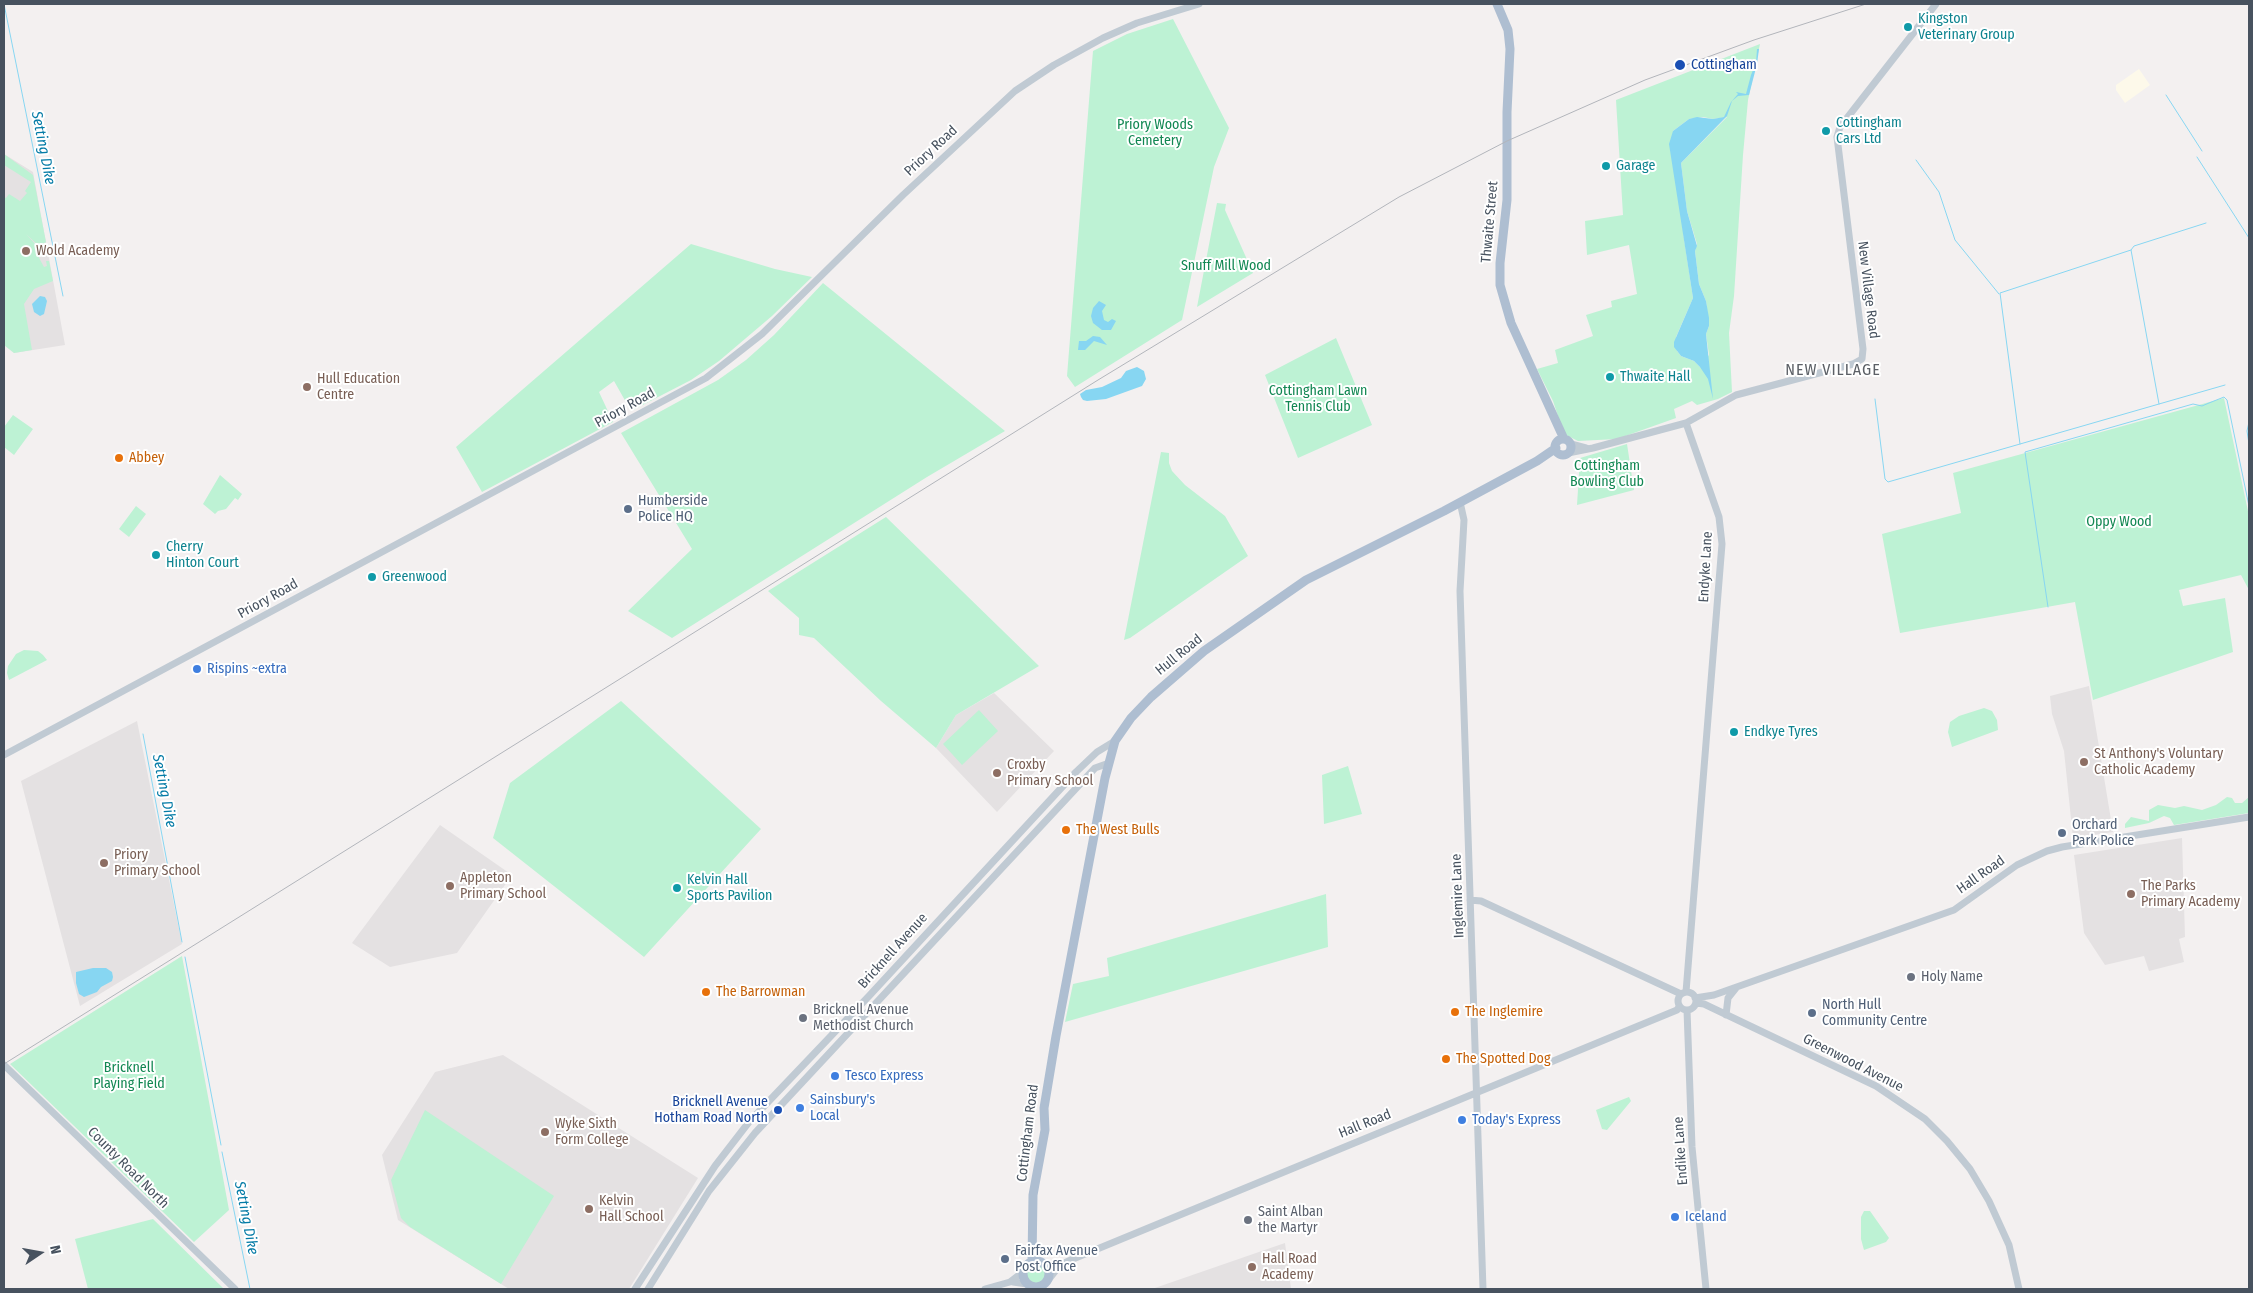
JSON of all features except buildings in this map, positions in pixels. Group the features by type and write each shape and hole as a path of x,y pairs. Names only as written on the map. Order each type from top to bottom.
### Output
{"main road":[{"name":"Thwaite Street","path":"1497,4 1508,30 1510,66 1506,133 1507,200 1500,263 1500,285 1511,323 1556,421 1563,447"},
{"name":"Hull Road","path":"1056,1036 1108,763 1115,741 1130,718 1151,697 1204,652 1306,580 1460,502 1563,447"},
{"name":"Cottingham Road","path":"1039,1262 1033,1235 1033,1195 1044,1130 1044,1108 1056,1036"},
{"path":"1039,1262 1049,1271 1045,1284 1038,1287 1030,1286 1023,1272 1024,1268 1039,1262"}],"street":[{"name":"Priory Road","path":"4,755 706,378 762,334 903,195 1015,91 1054,65 1102,38 1146,19 1199,4"},
{"name":"New Village Road","path":"1563,447 1594,448 1686,423 1736,395 1853,364 1862,359 1863,349 1837,137 1840,127 1936,4"},
{"name":"Endyke Lane","path":"1683,993 1708,718 1721,534 1719,516 1686,423"},
{"name":"Inglemire Lane","path":"1460,502 1464,520 1460,590 1483,1289"},
{"name":"Bricknell Avenue","path":"635,1289 715,1166 749,1122 869,996 1076,772 1097,752 1115,741"},
{"name":"Bricknell Avenue","path":"648,1289 714,1185 756,1132 1095,768 1108,763"},
{"name":"Hall Road","path":"1696,1000 1736,988 1954,910 2017,865 2048,851 2062,847 2249,817"},
{"path":"1470,900 1481,900 1683,993 1690,992 1696,1000 1694,1007 1687,1010 1679,1007 1678,998 1683,993"},
{"path":"1726,1015 1728,998 1736,988"},
{"name":"Greenwood Avenue","path":"1696,1000 1876,1086 1925,1119 1970,1169 1989,1201 2009,1244 2019,1289"},
{"name":"Hall Road","path":"1045,1284 1060,1265 1677,1010 1679,1007"},
{"name":"Endike Lane","path":"1687,1010 1692,1147 1706,1289"},
{"name":"County Road North","path":"4,1065 235,1289"},
{"path":"675,1228 684,1233"},
{"name":"Hall Road","path":"1039,1262 1060,1265"},
{"path":"985,1289 1010,1282 1023,1272"},
{"path":"1010,1282 1030,1286"}],"shaded area":[{"path":"2139,69 2150,85 2125,103 2116,90 2116,85"},
{"name":"Wold Academy","path":"4,154 33,172 65,345 14,353 4,345"},
{"name":"St Anthony's Voluntary Catholic Academy","path":"2089,686 2113,832 2073,838 2064,751 2052,714 2050,696"},
{"name":"Croxby Primary School","path":"994,693 1054,751 997,812 936,748 956,715"},
{"name":"Priory Primary School","path":"137,721 182,944 80,1006 21,781"},
{"name":"Appleton Primary School","path":"440,825 512,875 457,953 390,967 352,943"},
{"name":"The Parks Primary Academy","path":"2182,838 2185,937 2179,939 2184,962 2149,971 2144,956 2105,965 2084,933 2074,855"},
{"path":"503,1055 698,1178 629,1289 509,1289 398,1220 382,1155 435,1072"},
{"name":"Hall Road Academy","path":"1285,1243 1291,1289 1152,1289 1282,1244"}],"green space":[{"name":"Priory Woods Cemetery","path":"1173,19 1229,128 1214,167 1182,320 1075,387 1067,376 1093,51 1127,34"},
{"path":"1760,44 1748,100 1743,155 1734,296 1729,333 1732,392 1718,399 1697,405 1692,401 1674,409 1676,418 1617,439 1578,441 1564,434 1553,401 1537,369 1558,363 1555,350 1593,336 1586,315 1612,307 1611,301 1637,294 1629,245 1587,255 1585,221 1623,215 1616,100","holes":["1703,117 1713,119 1727,117 1681,163 1687,211 1697,244 1695,251 1699,284 1706,301 1709,326 1706,334 1709,355 1700,367 1694,361 1681,356 1677,351 1676,337 1693,298 1684,239 1673,131 1689,119"]},
{"name":"Wold Academy","path":"4,154 33,175 46,242 39,246 26,234 38,247 38,256 44,267 47,266 46,261 49,261 53,281 34,289 24,304 32,350 14,353 4,345 4,197 6,198 9,194 20,201 27,193 25,191 31,182 4,165"},
{"name":"Snuff Mill Wood","path":"1217,203 1226,204 1225,210 1253,273 1197,307"},
{"path":"691,244 775,269 812,277 772,316 719,361 691,380 631,411 614,381 599,392 613,422 482,492 456,447"},
{"path":"823,283 1005,431 927,477 672,638 628,611 692,549 621,433 718,380 746,360 774,335"},
{"name":"Cottingham Lawn Tennis Club","path":"1336,338 1372,425 1298,458 1265,375"},
{"name":"Oppy Wood","path":"2224,398 2249,516 2249,590 2241,575 2179,590 2183,606 2225,598 2233,652 2093,700 2075,602 1900,633 1882,534 1961,513 1953,473"},
{"path":"13,415 33,429 14,455 4,447 4,427"},
{"name":"Cottingham Bowling Club","path":"1627,444 1634,490 1577,505 1580,458"},
{"path":"1161,452 1169,453 1169,463 1172,471 1185,485 1225,516 1248,556 1130,638 1124,640"},
{"path":"220,475 242,494 238,500 235,498 226,509 215,514 203,504"},
{"path":"136,506 146,514 129,537 119,529"},
{"path":"886,517 1039,666 956,715 936,748 881,701 814,638 799,635 799,618 768,591"},
{"path":"24,650 38,651 47,660 9,680 8,666 16,654"},
{"path":"621,701 761,829 644,957 493,838 510,783"},
{"path":"1984,708 1992,711 1997,720 1998,730 1952,747 1948,732 1950,722 1959,716"},
{"path":"979,710 998,731 962,765 943,744"},
{"path":"1348,766 1362,814 1324,824 1322,775"},
{"path":"2227,797 2232,798 2235,803 2242,803 2249,797 2249,813 2174,825 2170,818 2164,816 2149,823 2125,828 2125,824 2131,817 2149,821 2149,810 2158,805 2175,808 2184,806 2202,810 2216,805"},
{"path":"1326,894 1328,947 1065,1022 1073,984 1109,976 1107,958"},
{"name":"Bricknell Playing Field","path":"182,956 229,1210 194,1242 10,1064"},
{"path":"1629,1097 1631,1101 1607,1130 1602,1129 1596,1110"},
{"path":"425,1110 554,1196 501,1284 410,1227 401,1218 391,1180"},
{"path":"1864,1211 1870,1211 1889,1238 1886,1242 1864,1250 1861,1239 1861,1217"},
{"path":"153,1219 224,1289 88,1289 75,1239"},
{"path":"1036,1263 1046,1270 1047,1274 1040,1284 1036,1285 1026,1278 1025,1274 1032,1264"}],"water":[{"path":"1757,49 1759,49 1757,64 1749,95 1738,96 1732,101 1727,116 1681,163 1687,211 1697,246 1695,251 1699,284 1706,301 1709,318 1706,334 1713,399 1708,379 1700,367 1694,361 1681,356 1674,347 1674,342 1693,298 1669,144 1673,131 1689,119 1697,117 1713,119 1724,117 1731,102 1738,94 1736,92 1746,94 1756,63"},
{"path":"40,296 45,297 47,301 44,314 40,316 34,312 32,304"},
{"path":"1099,301 1106,305 1102,311 1104,320 1108,322 1112,319 1116,321 1111,330 1102,330 1093,323 1091,316 1093,308"},
{"path":"1093,336 1100,337 1107,345 1094,341 1085,350 1078,350 1079,341 1086,341"},
{"path":"1137,367 1144,371 1146,379 1142,386 1106,399 1087,401 1081,397 1080,394 1086,390 1102,387 1121,378 1126,371"},
{"path":"93,968 106,968 112,972 112,981 101,987 97,992 84,997 79,994 76,972"}],"waterway":[{"name":"Setting Dike","path":"4,4 63,296"},
{"path":"2166,95 2202,151"},
{"path":"2197,157 2249,238"},
{"path":"1916,160 1939,192 1955,240 1999,294"},
{"path":"2159,404 2131,250 2134,246 2206,223"},
{"path":"2020,444 2000,293 2131,250"},
{"path":"1875,399 1885,479 1888,482 2225,385"},
{"path":"2048,607 2025,452 2193,404 2202,406 2224,397 2227,400 2249,506"},
{"path":"2249,422 2247,431 2249,444"},
{"name":"Setting Dike","path":"143,734 182,942"},
{"name":"Setting Dike","path":"185,957 221,1145"},
{"name":"Setting Dike","path":"222,1152 250,1289"}],"railway":[{"path":"4,1064 1098,380 1399,197 1507,141 1645,80 1754,40 1866,4"}],"place":[{"name":"Kingston Veterinary Group","path":"1908,27"},
{"name":"Cottingham","path":"1680,65"},
{"name":"Cottingham Cars Ltd","path":"1826,131"},
{"name":"Garage","path":"1606,166"},
{"name":"Wold Academy","path":"26,251"},
{"name":"Thwaite Hall","path":"1610,377"},
{"name":"Hull Education Centre","path":"307,387"},
{"name":"Abbey","path":"119,458"},
{"name":"Humberside Police HQ","path":"628,509"},
{"name":"Cherry Hinton Court","path":"156,555"},
{"name":"Greenwood","path":"372,577"},
{"name":"Rispins ~extra","path":"197,669"},
{"name":"Endkye Tyres","path":"1734,732"},
{"name":"St Anthony's Voluntary Catholic Academy","path":"2084,762"},
{"name":"Croxby Primary School","path":"997,773"},
{"name":"The West Bulls","path":"1066,830"},
{"name":"Orchard Park Police","path":"2062,833"},
{"name":"Priory Primary School","path":"104,863"},
{"name":"Appleton Primary School","path":"450,886"},
{"name":"Kelvin Hall Sports Pavilion","path":"677,888"},
{"name":"The Parks Primary Academy","path":"2131,894"},
{"name":"Holy Name","path":"1911,977"},
{"name":"The Barrowman","path":"706,992"},
{"name":"The Inglemire","path":"1455,1012"},
{"name":"North Hull Community Centre","path":"1812,1013"},
{"name":"Bricknell Avenue Methodist Church","path":"803,1018"},
{"name":"The Spotted Dog","path":"1446,1059"},
{"name":"Tesco Express","path":"835,1076"},
{"name":"Sainsbury's Local","path":"800,1108"},
{"name":"Bricknell Avenue Hotham Road North","path":"778,1110"},
{"name":"Today's Express","path":"1462,1120"},
{"name":"Wyke Sixth Form College","path":"545,1132"},
{"name":"Kelvin Hall School","path":"589,1209"},
{"name":"Iceland","path":"1675,1217"},
{"name":"Saint Alban the Martyr","path":"1248,1220"},
{"name":"Fairfax Avenue Post Office","path":"1005,1259"},
{"name":"Hall Road Academy","path":"1252,1267"}],"district":[{"name":"NEW VILLAGE","path":"1833,371"}]}
